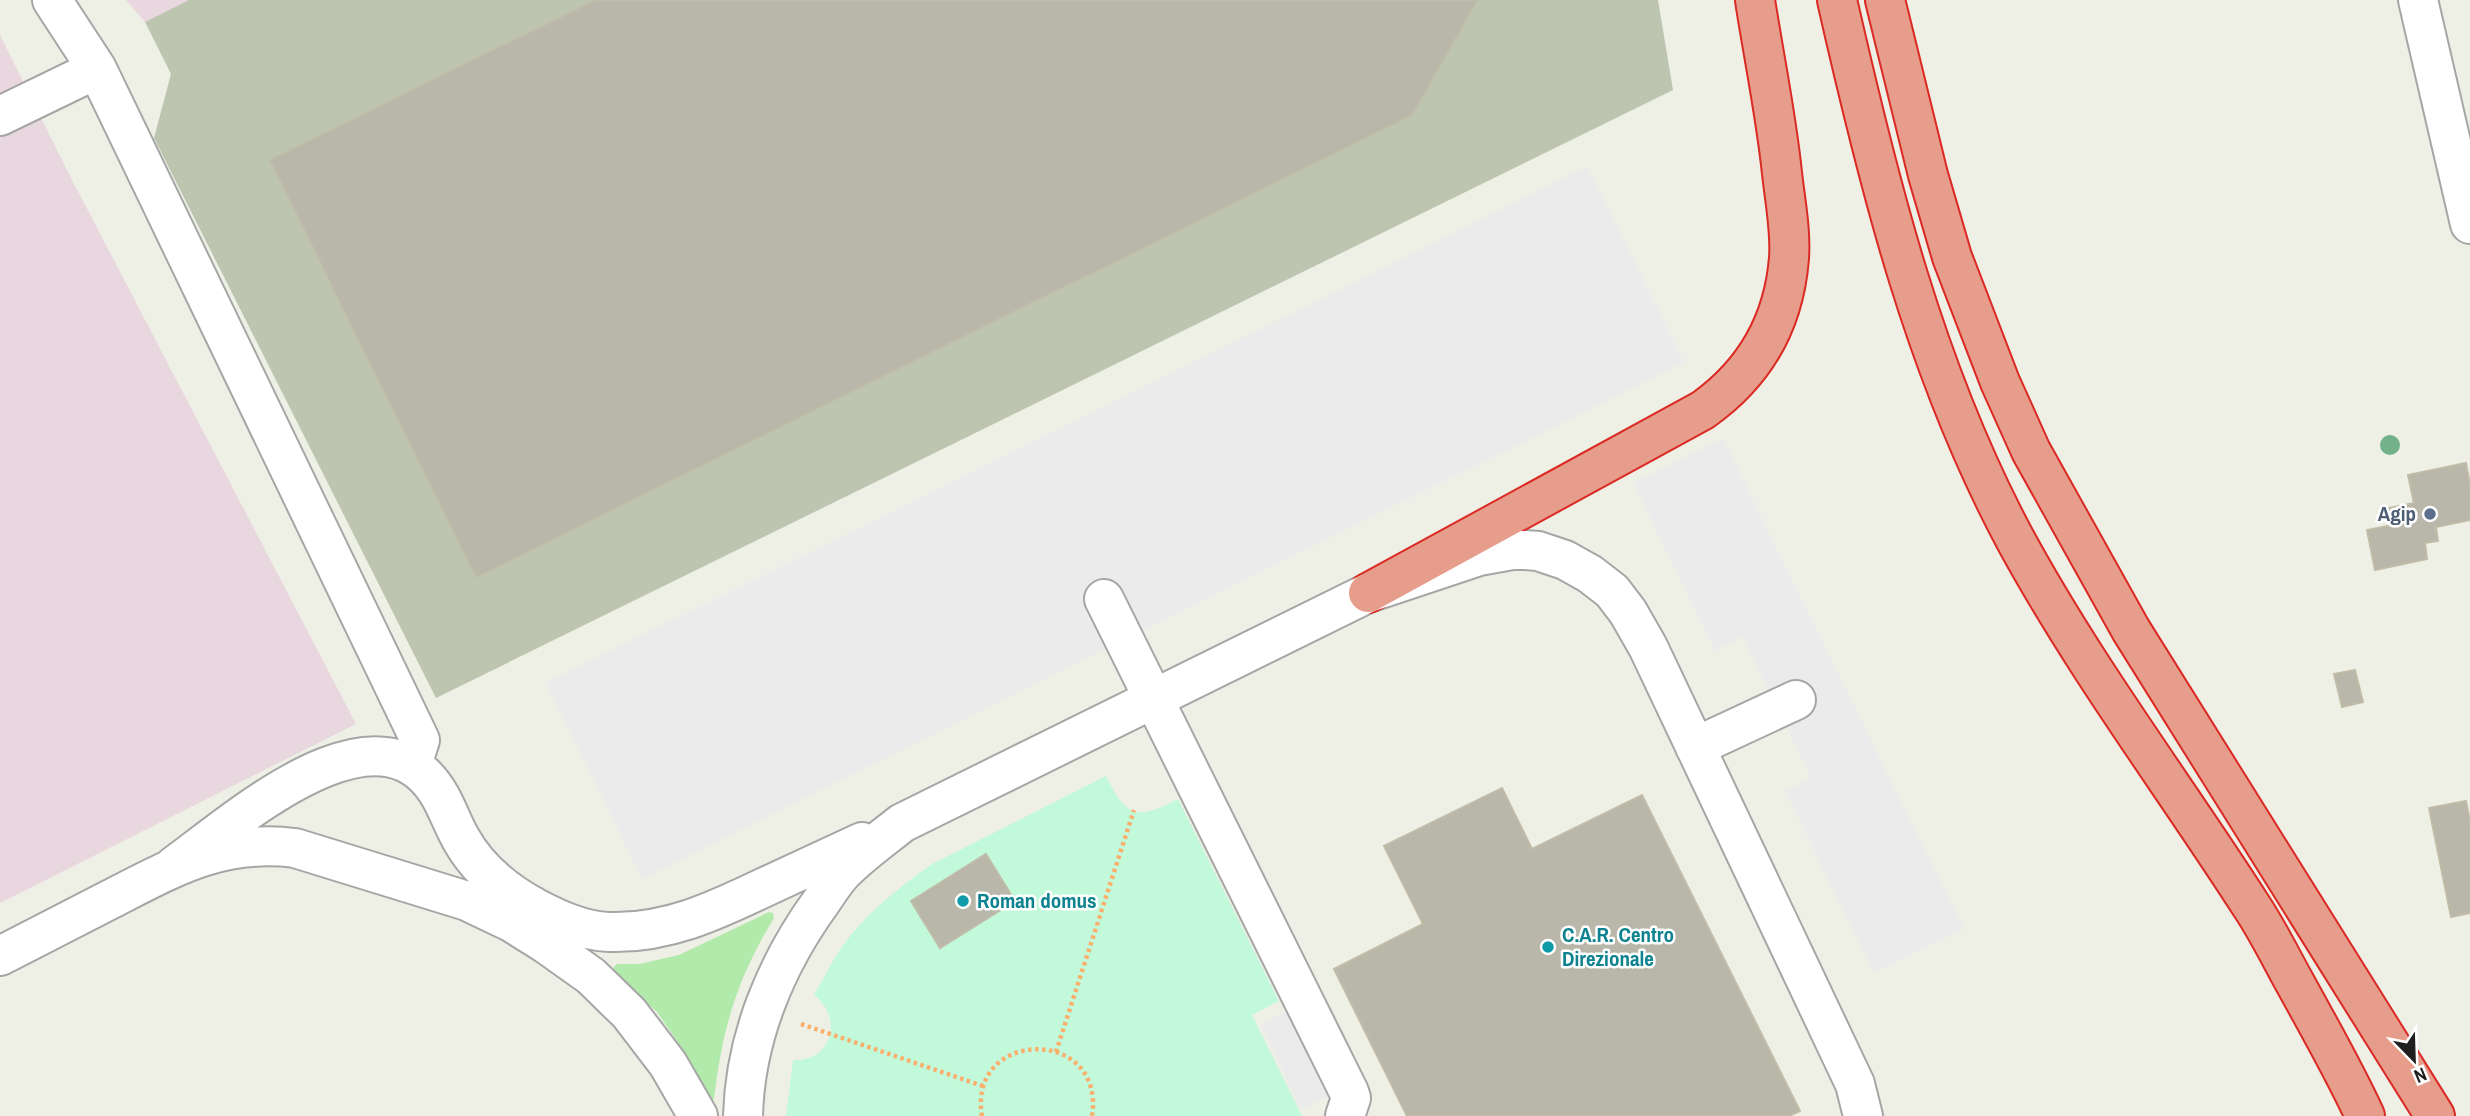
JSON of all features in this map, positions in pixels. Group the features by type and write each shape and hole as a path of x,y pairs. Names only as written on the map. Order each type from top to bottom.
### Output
{"highway":[{"path":"1368,593 1703,410 1734,386 1760,352 1780,305 1789,256 1780,153 1755,0"},
{"path":"1837,0 1876,166 1922,318 1956,408 1995,499 2054,607 2103,685 2254,910 2347,1077 2365,1116"},
{"path":"1885,0 1928,175 1965,292 2014,416 2130,630 2435,1116"}],"street":[{"path":"52,0 97,69 420,740 412,765"},
{"path":"2418,0 2470,224"},
{"path":"0,116 97,69"},
{"path":"0,956 174,866 266,799 314,772 363,756 386,755 422,772 439,794 462,841 489,876 521,900 579,927 607,932 663,928 703,915 902,823 1368,593 1461,561 1497,552 1538,551 1565,560 1590,574 1612,591 1628,612 1648,647 1859,1100 1880,1116"},
{"path":"1104,599 1349,1092 1351,1098 1345,1116"},
{"path":"1695,747 1796,700"},
{"path":"743,1116 748,1060 760,1018 779,969 808,920 841,874 865,851 902,823"},
{"path":"174,866 240,847 268,845 295,848 467,901 511,922 591,976 628,1013 668,1064 698,1116"}],"path":[{"path":"1056,1052 1135,810"},
{"path":"800,1024 983,1086"},
{"path":"982,1116 979,1104 983,1086 991,1071 1003,1059 1018,1051 1036,1047 1069,1058 1082,1070 1091,1087 1094,1105 1092,1116"}],"shaded area":[{"path":"126,0 189,0 145,22"},
{"path":"189,0 1658,0 1673,90 436,698 154,138 171,74 145,22"},
{"path":"0,35 70,176 356,724 0,903"},
{"path":"1587,167 1684,362 642,879 546,683"},
{"path":"1723,439 1964,929 1874,973 1785,791 1811,778 1742,637 1715,651 1633,483"},
{"path":"1293,1008 1335,1093 1301,1110 1260,1024"}],"green space":[{"path":"1106,776 1120,800 1134,811 1152,810 1178,799 1279,1001 1252,1015 1302,1116 786,1116 793,1060 806,1059 817,1054 829,1037 829,1015 814,995 841,948 871,913 932,864"},
{"path":"769,912 773,913 774,918 750,963 733,1005 714,1099 710,1101 681,1047 657,1012 612,969 617,964 639,964 679,955"}],"building":[{"path":"596,0 1477,0 1412,115 476,577 270,160"},
{"name":"Agip","path":"2466,463 2470,485 2470,520 2436,527 2438,541 2425,543 2427,559 2375,570 2367,530 2393,525 2389,508 2414,503 2408,475"},
{"path":"2355,670 2363,702 2342,707 2334,674"},
{"name":"C.A.R. Centro Direzionale","path":"1502,788 1532,849 1642,795 1800,1111 1789,1116 1407,1116 1334,969 1423,924 1384,846"},
{"path":"2466,801 2470,821 2470,913 2451,917 2429,808"},
{"name":"Roman domus","path":"986,854 1015,901 940,948 911,901"}],"place":[{"name":"Agip","path":"2430,514"},
{"name":"Roman domus","path":"963,901"},
{"name":"C.A.R. Centro Direzionale","path":"1548,947"}]}
